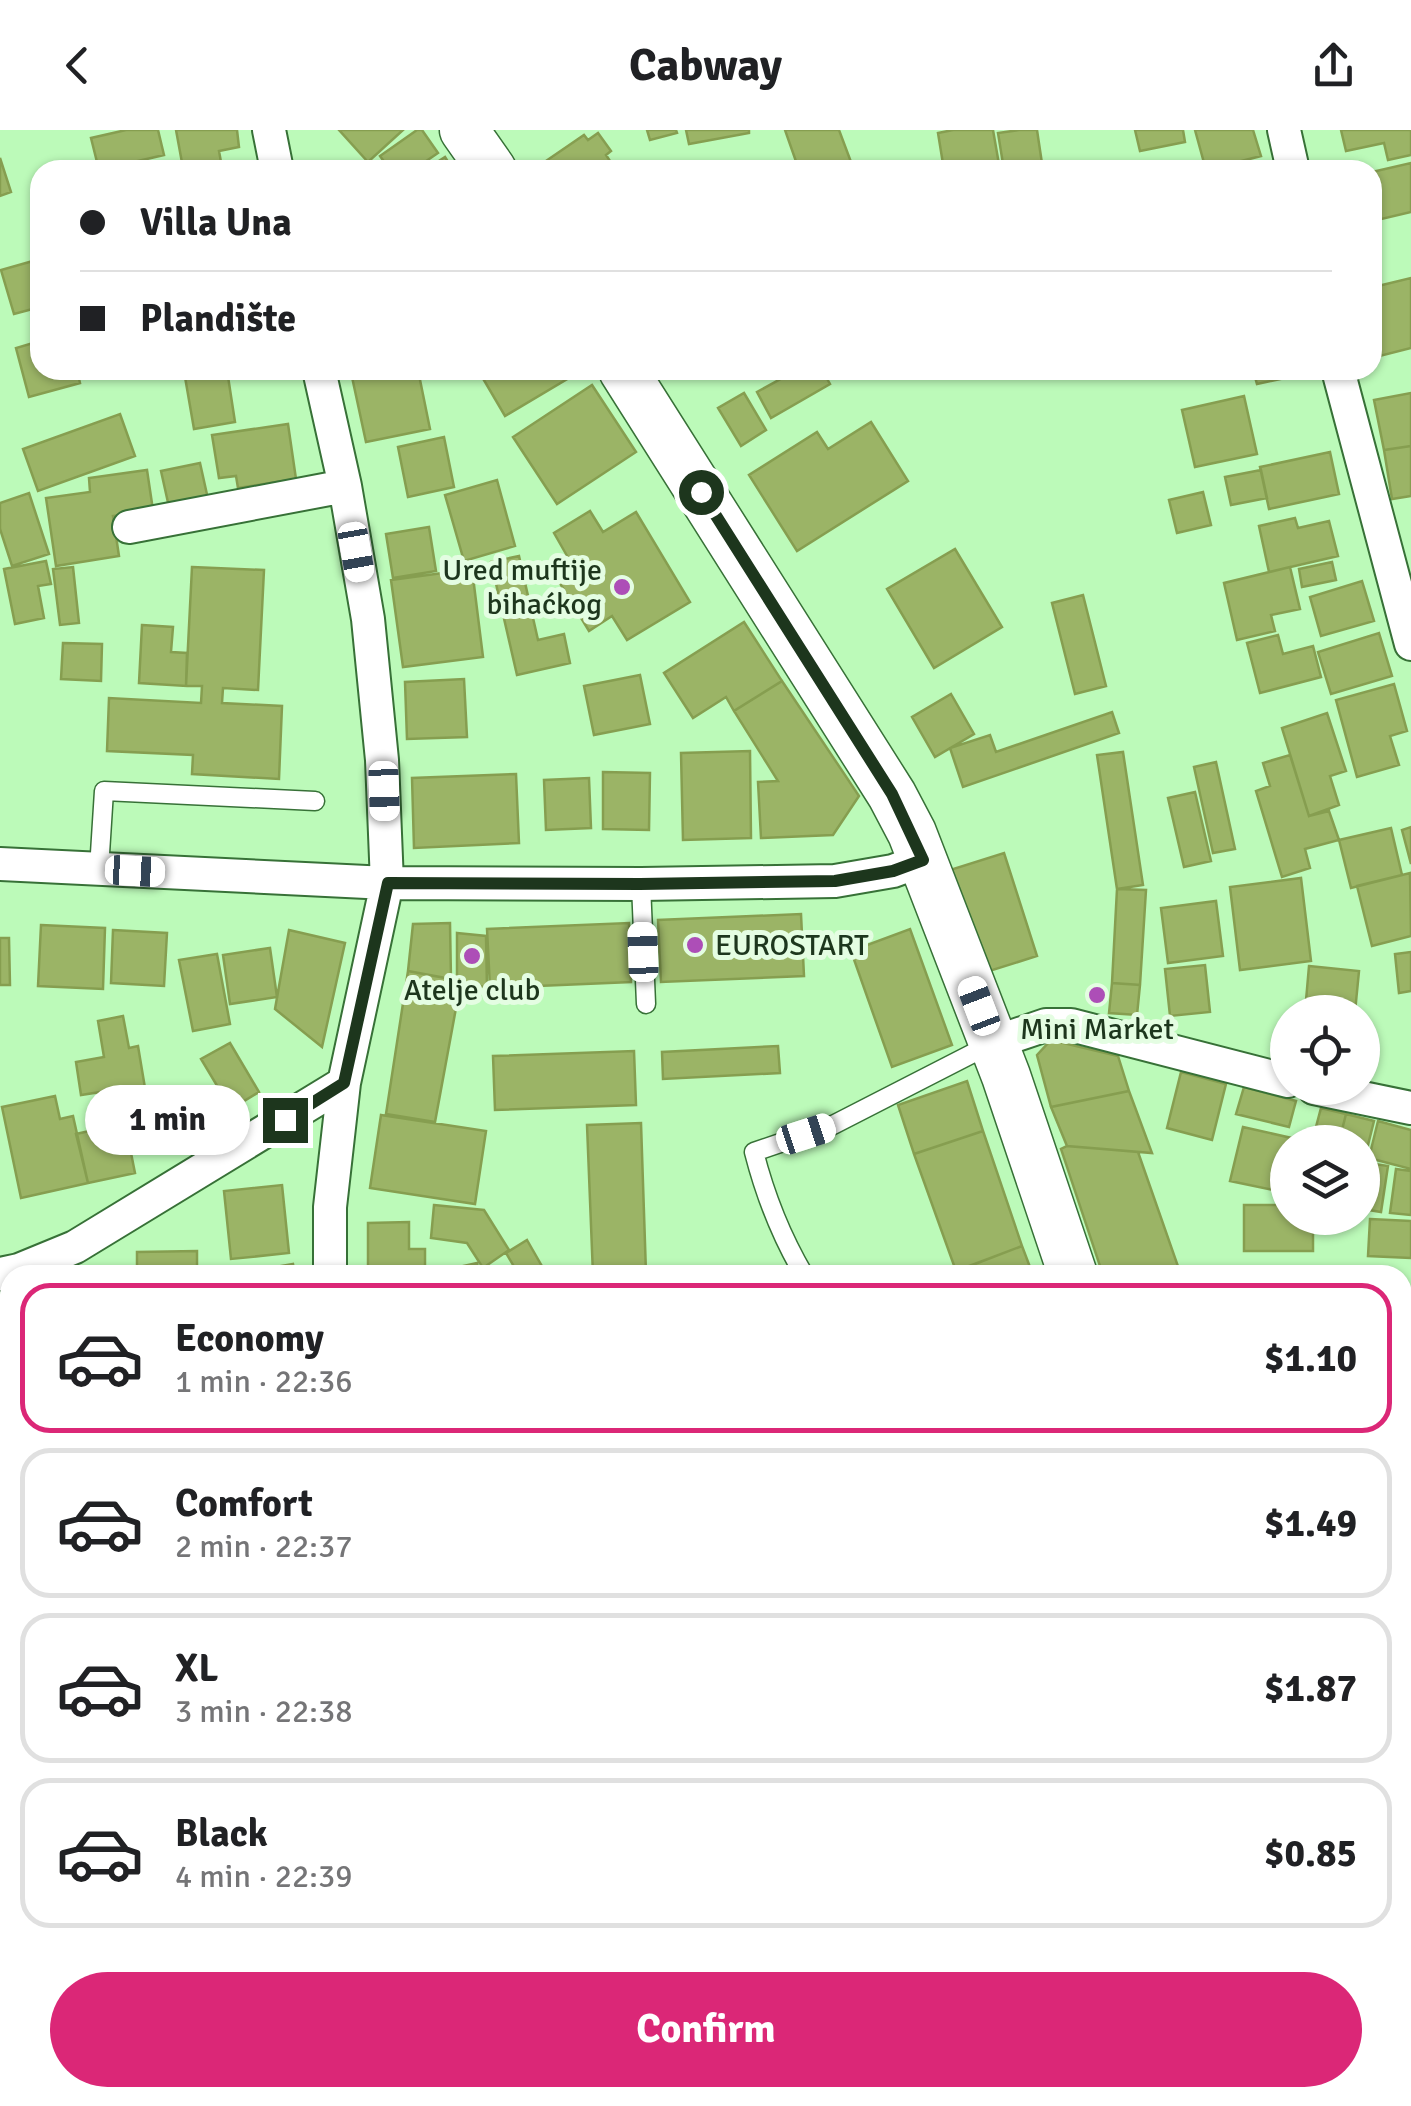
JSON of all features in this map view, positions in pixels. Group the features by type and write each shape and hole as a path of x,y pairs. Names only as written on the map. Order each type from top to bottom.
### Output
{"main road":[{"path":"464,130 485,160"},
{"path":"481,130 489,160"},
{"path":"629,380 892,794 923,860 994,1043 1071,1265"}],"street":[{"path":"269,130 275,160"},
{"path":"1284,130 1290,160"},
{"path":"321,380 368,618 382,760 388,883 344,1083 330,1207 330,1265"},
{"path":"1341,380 1411,644"},
{"path":"129,527 345,486"},
{"path":"0,864 388,883 640,884 835,881 893,871 923,860"},
{"path":"994,1043 1046,1025 1070,1024 1270,1076"},
{"path":"32,1265 75,1248 344,1083"},
{"path":"1380,1102 1411,1108"}],"lane":[{"path":"99,869 104,790 315,801"},
{"path":"640,884 646,1004"},
{"path":"799,1265 780,1231 754,1152 833,1125 994,1043"}],"building":[{"path":"126,130 158,130 164,155 142,160 96,160 91,138"},
{"path":"176,130 237,130 239,147 219,151 221,160 182,160"},
{"path":"339,130 403,130 370,160"},
{"path":"417,130 422,130 438,153 428,160 383,160 380,156"},
{"path":"647,130 676,130 677,133 650,140"},
{"path":"686,130 749,130 749,133 689,144"},
{"path":"785,130 839,130 850,160 796,160"},
{"path":"993,130 998,160 942,160 938,133"},
{"path":"1037,130 1042,160 1002,160 998,133"},
{"path":"1135,130 1183,130 1185,142 1140,151"},
{"path":"1195,130 1253,130 1261,156 1203,160"},
{"path":"1341,130 1411,130 1411,155 1388,160 1384,143 1346,151"},
{"path":"598,133 611,151 606,155 609,160 547,160 584,135 588,140"},
{"path":"0,158 11,192 0,196"},
{"path":"1411,163 1411,212 1382,219 1382,170"},
{"path":"30,262 30,310 14,314 1,270"},
{"path":"1411,278 1411,348 1382,355 1382,285"},
{"path":"30,344 30,380 80,383 29,397 16,348"},
{"path":"186,380 229,380 235,422 194,429"},
{"path":"353,380 420,380 430,429 366,442"},
{"path":"484,380 566,380 505,416"},
{"path":"779,380 828,380 830,384 771,418 757,392"},
{"path":"592,385 636,452 557,504 513,437"},
{"path":"744,393 766,430 741,446 718,408"},
{"path":"1411,393 1411,446 1384,450 1374,400"},
{"path":"1244,396 1257,454 1195,467 1182,410"},
{"path":"120,414 135,456 38,491 23,449"},
{"path":"871,422 908,481 797,551 749,475 817,432 828,449"},
{"path":"288,424 296,479 238,488 236,476 219,478 212,435"},
{"path":"444,437 454,487 408,497 398,447"},
{"path":"1411,446 1411,496 1392,499 1384,450"},
{"path":"1330,452 1339,494 1269,509 1260,467"},
{"path":"200,463 208,499 169,507 161,471"},
{"path":"147,470 153,510 113,516 119,556 56,566 46,498 90,492 89,478"},
{"path":"1261,470 1267,498 1231,505 1225,477"},
{"path":"497,480 515,546 464,561 445,495"},
{"path":"1203,492 1211,525 1177,533 1169,500"},
{"path":"29,493 49,554 12,566 0,529 0,503"},
{"name":"Ured muftije bihaćkog","path":"590,511 603,532 636,512 690,602 627,640 612,616 589,631 553,572 570,561 554,533"},
{"path":"1295,518 1298,528 1329,521 1338,556 1269,572 1259,526"},
{"path":"429,527 436,571 393,578 386,534"},
{"path":"955,549 1002,627 934,668 887,589"},
{"path":"519,556 538,640 564,634 570,663 517,675 491,562"},
{"path":"46,561 51,584 38,586 44,618 15,624 4,569"},
{"path":"1332,562 1336,580 1302,587 1299,569"},
{"path":"73,567 79,623 60,625 53,569"},
{"path":"192,567 264,570 258,690 223,688 222,703 282,706 279,779 192,774 193,755 107,751 109,698 201,703 202,686 186,686"},
{"path":"1290,567 1300,609 1271,615 1275,631 1237,640 1224,583"},
{"path":"472,569 483,657 403,667 391,580"},
{"path":"1362,581 1374,621 1321,636 1310,597"},
{"path":"1083,595 1106,686 1075,694 1052,603"},
{"path":"744,622 782,681 734,711 726,697 693,718 664,673"},
{"path":"142,625 173,627 171,652 187,653 186,686 139,683"},
{"path":"1379,633 1392,676 1331,694 1318,652"},
{"path":"1278,635 1283,654 1313,646 1321,677 1260,693 1247,643"},
{"path":"63,643 102,644 101,681 61,679"},
{"path":"640,675 650,724 594,735 584,686"},
{"path":"464,679 467,737 407,739 405,682"},
{"path":"782,681 859,796 833,835 761,838 758,782 778,781 734,711"},
{"path":"1394,684 1407,731 1390,736 1399,765 1357,777 1336,700"},
{"path":"951,694 974,734 935,757 912,717"},
{"path":"1112,712 1119,733 963,787 950,748 990,735 996,752"},
{"path":"1327,713 1346,771 1330,776 1339,805 1309,816 1282,728"},
{"path":"750,751 751,838 683,840 681,753"},
{"path":"1123,752 1143,885 1117,889 1097,755"},
{"path":"1290,755 1309,816 1329,811 1339,840 1305,849 1310,868 1282,877 1256,791 1270,786 1263,763"},
{"path":"1216,762 1235,849 1213,853 1194,767"},
{"path":"603,772 650,773 649,830 603,829"},
{"path":"516,774 519,843 414,848 412,778"},
{"path":"589,778 591,828 546,830 544,780"},
{"path":"1195,792 1211,861 1184,867 1168,798"},
{"path":"1411,827 1411,864 1402,830"},
{"path":"1391,828 1402,875 1351,888 1339,840"},
{"path":"1004,853 1037,956 983,973 950,870"},
{"path":"1410,873 1411,936 1372,946 1357,886"},
{"path":"1301,878 1311,961 1240,970 1230,887"},
{"path":"1117,889 1146,890 1140,985 1112,983"},
{"path":"1216,901 1223,956 1168,963 1161,908"},
{"path":"801,914 804,976 661,982 658,920"},
{"path":"450,923 451,979 408,971 413,924"},
{"path":"629,923 631,982 490,988 487,929"},
{"path":"41,925 105,928 103,989 38,986"},
{"path":"910,929 952,1045 892,1067 851,951"},
{"path":"113,930 167,933 164,986 111,983"},
{"path":"289,930 345,943 322,1047 275,1009"},
{"name":"Atelje club","path":"457,933 486,936 487,988 457,976"},
{"path":"0,938 9,938 10,985 0,985"},
{"path":"270,948 277,997 230,1004 223,955"},
{"path":"1411,952 1411,991 1399,993 1395,954"},
{"path":"217,954 230,1024 193,1031 179,960"},
{"path":"1205,965 1210,1012 1170,1016 1165,969"},
{"path":"1309,966 1359,971 1357,995 1306,995"},
{"path":"408,971 461,981 435,1122 386,1114"},
{"path":"1112,983 1140,985 1137,1015 1109,1013"},
{"path":"123,1016 129,1048 138,1046 148,1106 111,1112 107,1091 81,1095 76,1062 104,1057 98,1021"},
{"path":"1051,1040 1118,1056 1129,1091 1051,1107 1037,1055"},
{"path":"230,1043 259,1092 231,1109 201,1059"},
{"path":"778,1046 780,1073 663,1079 662,1052"},
{"path":"634,1051 636,1105 495,1110 493,1056"},
{"path":"1181,1072 1226,1084 1212,1140 1167,1128"},
{"path":"967,1081 983,1131 914,1154 898,1105"},
{"path":"1244,1087 1270,1094 1270,1105 1295,1105 1290,1125 1236,1114"},
{"path":"1129,1091 1152,1153 1067,1146 1051,1107"},
{"path":"55,1096 60,1119 73,1116 88,1183 21,1198 2,1107"},
{"path":"1321,1108 1346,1114 1343,1125 1316,1125"},
{"path":"1346,1114 1374,1121 1373,1125 1343,1125"},
{"path":"381,1115 486,1131 475,1204 370,1188"},
{"path":"1378,1121 1411,1130 1411,1169 1380,1161"},
{"path":"125,1123 135,1173 88,1183 76,1134"},
{"path":"641,1123 646,1265 593,1265 587,1125"},
{"path":"1243,1127 1270,1133 1270,1189 1230,1181"},
{"path":"983,1131 1022,1246 972,1265 954,1265 914,1154"},
{"path":"1067,1146 1138,1152 1178,1265 1100,1265 1061,1149"},
{"path":"1380,1165 1388,1166 1380,1212"},
{"path":"1396,1169 1411,1171 1411,1215 1390,1213"},
{"path":"282,1185 289,1253 231,1259 224,1191"},
{"path":"434,1205 484,1210 509,1250 481,1265 467,1243 431,1238"},
{"path":"1244,1205 1270,1205 1270,1235 1313,1235 1313,1251 1244,1251"},
{"path":"1380,1219 1411,1221 1411,1258 1368,1256 1369,1235 1380,1235"},
{"path":"409,1222 409,1249 425,1249 425,1265 368,1265 368,1223"},
{"path":"527,1240 541,1265 513,1265 506,1253"},
{"path":"1022,1246 1029,1265 975,1265"},
{"path":"197,1251 197,1265 137,1265 137,1252"}],"place":[{"name":"Ured muftije bihaćkog","path":"622,587"},
{"name":"EUROSTART","path":"695,945"},
{"name":"Atelje club","path":"472,956"},
{"name":"Mini Market","path":"1097,995"}],"route":[{"path":"285,1120 344,1083 388,883 835,881 864,878 923,860 892,794 701,492"}]}
